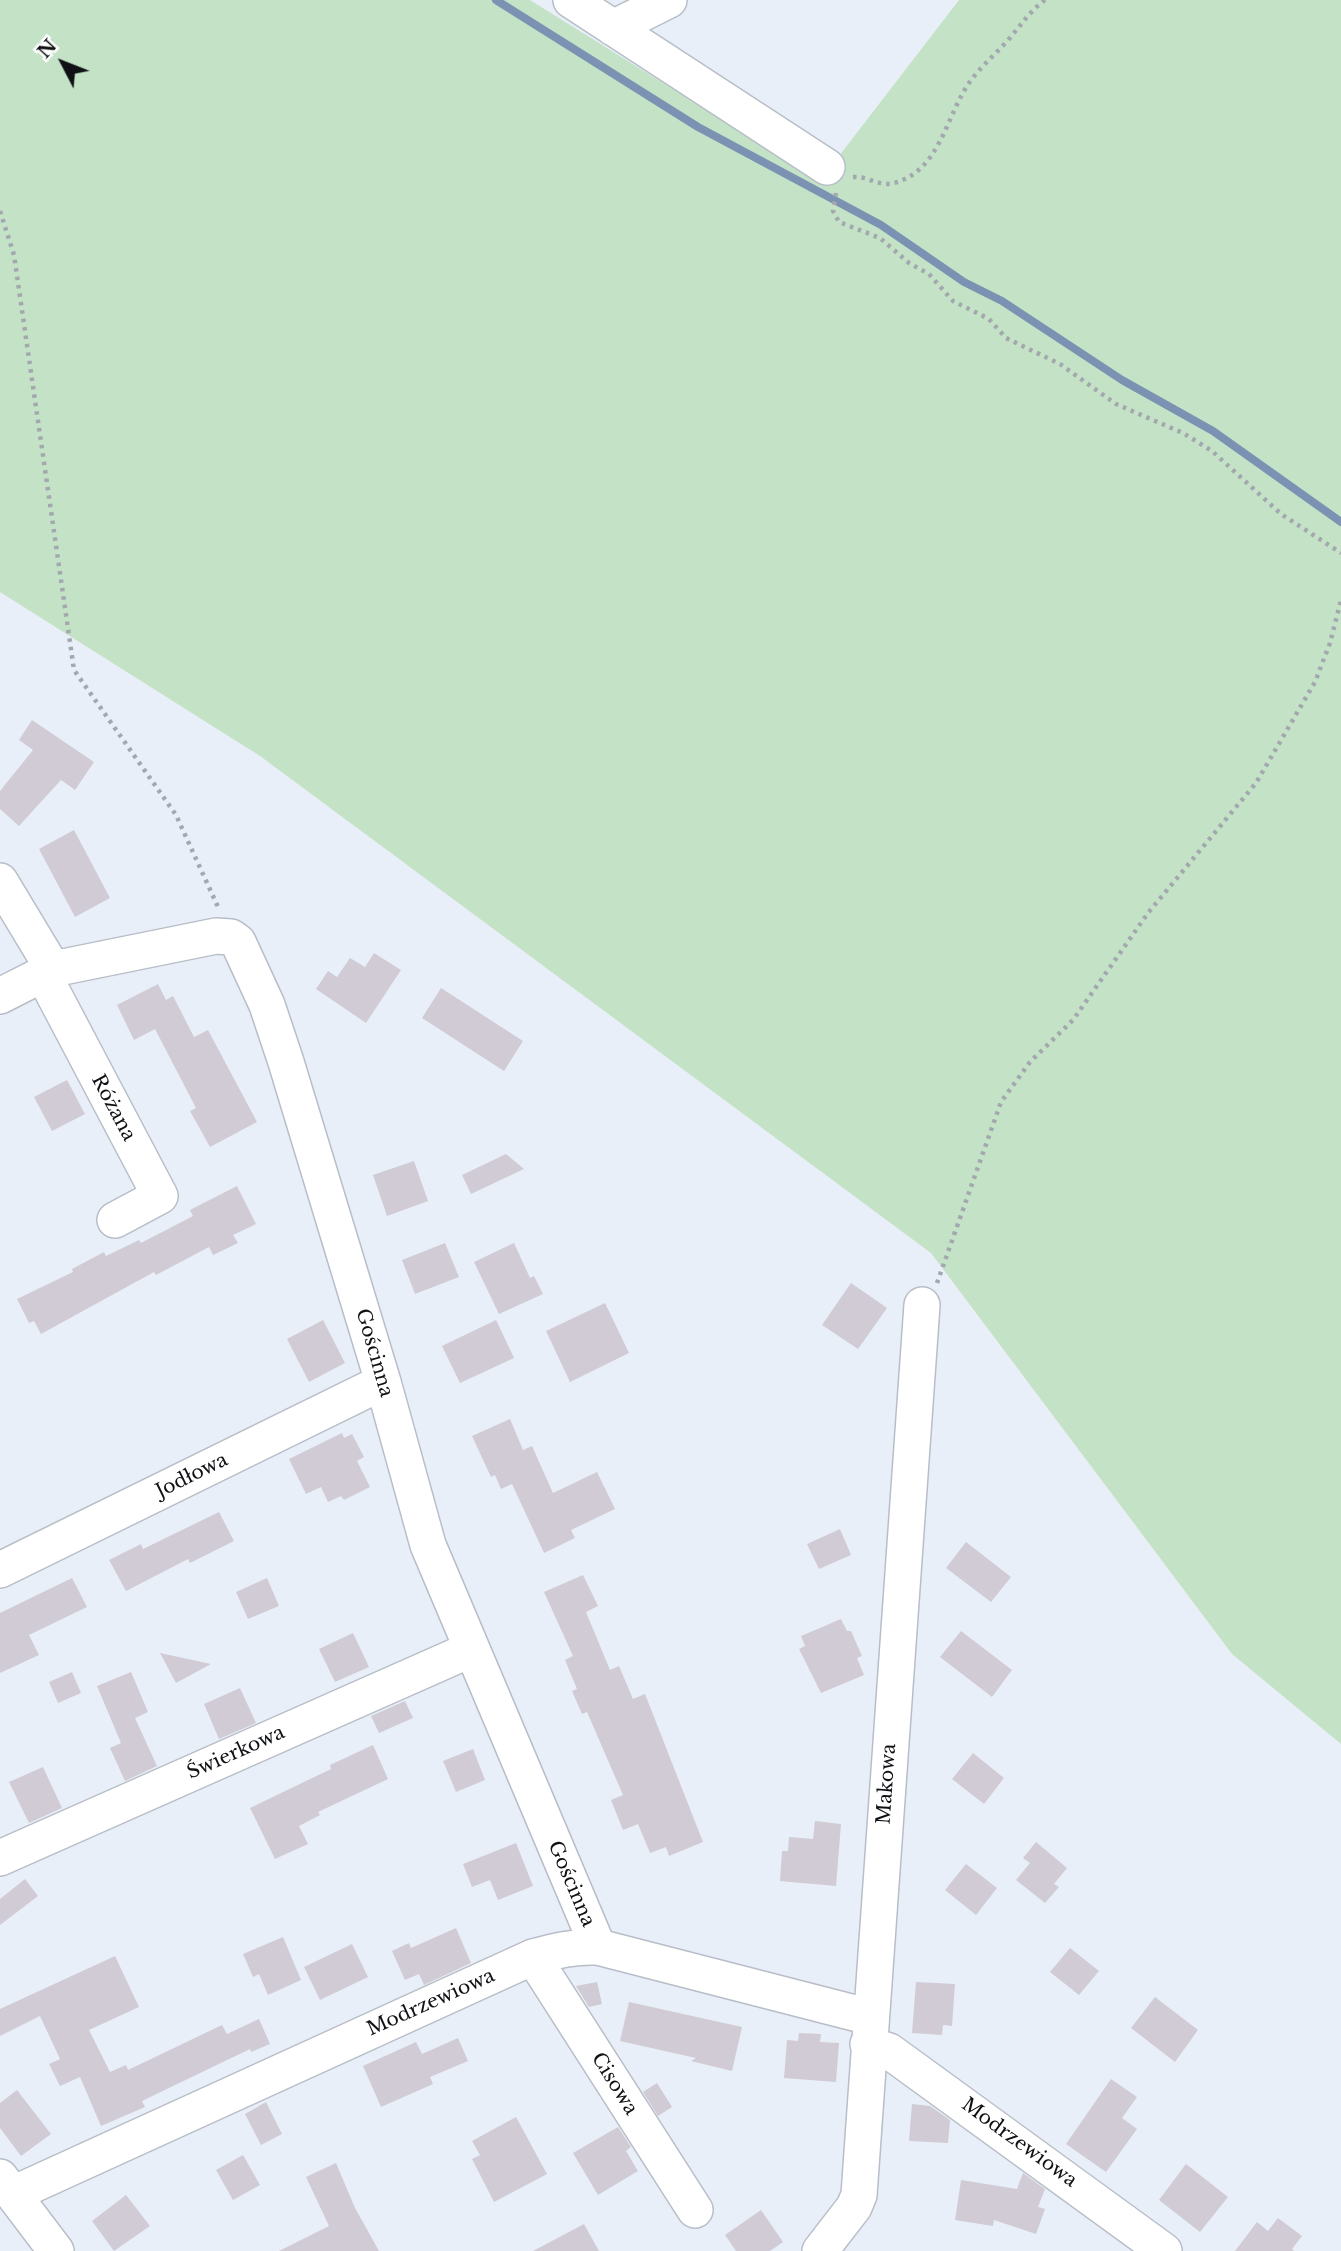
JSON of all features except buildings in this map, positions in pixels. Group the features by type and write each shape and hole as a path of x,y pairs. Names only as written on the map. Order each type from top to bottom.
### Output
{"street":[{"path":"571,0 834,171"},
{"path":"613,28 669,0"},
{"name":"Różana","path":"0,881 160,1196 115,1220"},
{"path":"0,996 48,972 216,936 231,937"},
{"name":"Gościnna","path":"231,937 244,953 276,1032 383,1382 416,1509 598,1947"},
{"name":"Makowa","path":"820,2251 854,2207 859,2195 922,1305"},
{"name":"Jodłowa","path":"0,1570 383,1382"},
{"name":"Świerkowa","path":"0,1858 472,1649"},
{"name":"Modrzewiowa","path":"7,2185 533,1957 580,1946 598,1947 869,2031 889,2050 1164,2251"},
{"name":"Cisowa","path":"533,1957 695,2210"},
{"path":"7,2185 56,2251"}],"path":[{"path":"1045,0 1032,10 967,86 926,163 905,179 891,184 882,184 866,176 834,171 833,211 839,222 880,239 909,263 929,274 953,301 989,319 1006,338 1060,363 1116,404 1182,433 1212,451 1281,514 1341,553"},
{"path":"0,211 13,255 74,670 176,815 231,937"},
{"path":"922,1305 934,1289 948,1258 959,1217 1000,1102 1030,1062 1073,1020 1148,913 1256,783 1315,682 1330,643 1341,600"}],"green space":[{"path":"0,0 530,0 825,184 834,181 839,156 959,0 1341,0 1341,1744 1232,1654 931,1253 260,756 0,592"}],"waterway":[{"path":"496,0 698,127 881,225 964,282 1002,301 1122,380 1213,431 1341,522"}]}
